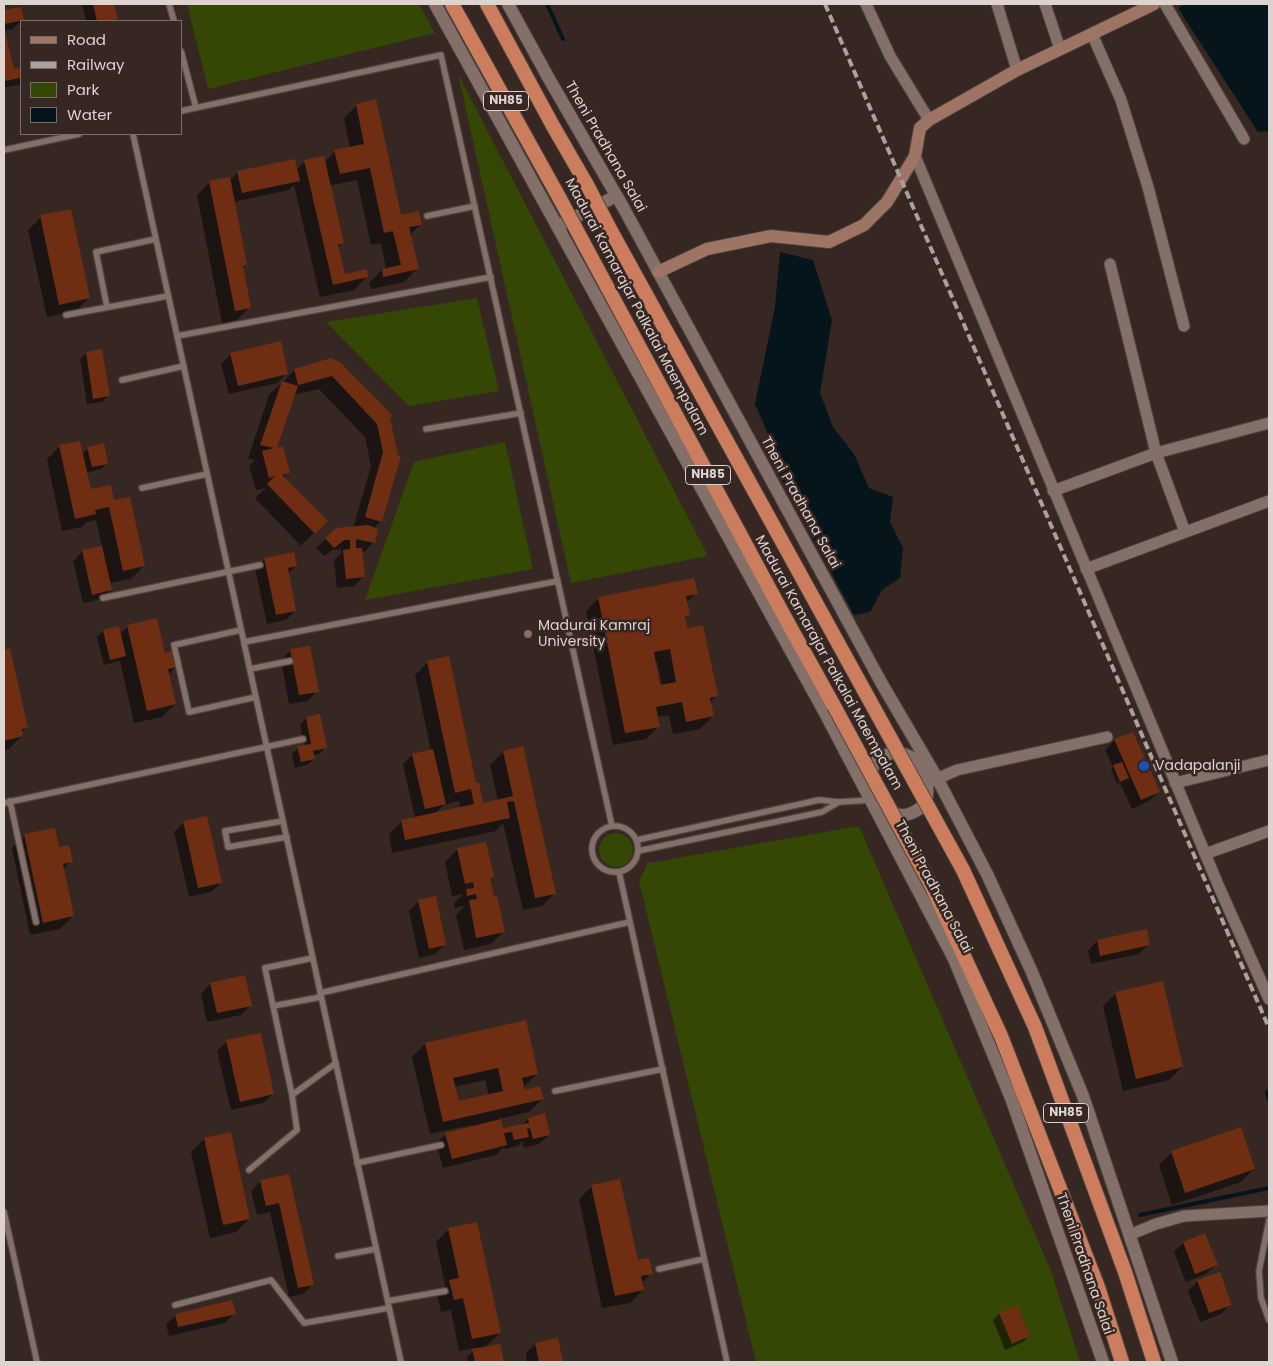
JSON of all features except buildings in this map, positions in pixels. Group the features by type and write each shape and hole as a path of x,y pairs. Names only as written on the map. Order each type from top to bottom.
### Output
{"highway":[{"name":"Madurai Kamarajar Palkalai Maempalam","path":"452,4 560,199 777,604 932,887 1001,1036 1098,1287 1122,1362"},
{"name":"Madurai Kamarajar Palkalai Maempalam","path":"486,4 865,692 929,789 963,870 1035,1027 1125,1272 1154,1362"}],"main road":[{"path":"658,272 707,249 771,236 829,242 864,225 887,202 915,156 920,128 928,120 1017,70 1154,4"}],"street":[{"name":"Theni Pradhana Salai","path":"435,4 825,713 853,768 874,798 888,835 954,959 1011,1098 1103,1362"},
{"name":"Theni Pradhana Salai","path":"508,4 658,272 911,734 929,789 949,800 987,874 1031,970 1083,1096 1172,1362"},
{"path":"866,4 890,56 928,120"},
{"path":"996,4 1017,70"},
{"path":"1045,4 1060,49"},
{"path":"1165,4 1244,139"},
{"path":"1092,34 1121,100 1148,187 1184,326"},
{"path":"915,156 1205,854 1269,999"},
{"path":"558,227 616,196"},
{"path":"1110,264 1156,453 1186,532"},
{"path":"1053,491 1156,453 1269,423"},
{"path":"1086,569 1269,501"},
{"path":"911,734 912,758"},
{"path":"929,789 921,771 912,758 898,752 879,759 872,767 874,798 899,815 909,814 918,809 929,789 957,770 1107,737"},
{"path":"1176,783 1269,760"},
{"path":"853,768 872,780"},
{"path":"888,809 888,835"},
{"path":"1205,854 1269,831"},
{"path":"1129,1235 1156,1224 1184,1216 1269,1211"}],"lane":[{"path":"169,4 174,20"},
{"path":"182,111 441,54 612,826"},
{"path":"182,55 196,108"},
{"path":"4,150 73,135"},
{"path":"133,135 401,1362"},
{"path":"427,216 475,206"},
{"path":"107,307 96,252 156,239"},
{"path":"177,336 491,278"},
{"path":"66,315 168,296"},
{"path":"122,380 184,366"},
{"path":"426,429 521,413"},
{"path":"142,488 207,474"},
{"path":"103,598 260,565"},
{"path":"244,642 558,581"},
{"path":"241,630 174,645 176,654 189,712 256,697"},
{"path":"250,669 290,661"},
{"path":"6,802 303,739"},
{"path":"4,795 36,922"},
{"path":"637,840 819,800 839,802 874,798"},
{"path":"638,850 822,812 839,802"},
{"path":"283,821 225,831 228,847 286,837"},
{"path":"612,826 626,828 637,840 636,861 628,869 619,872 612,872 602,868 595,860 592,850 596,835 605,828 612,826"},
{"path":"619,872 727,1362"},
{"path":"273,1006 630,922"},
{"path":"249,1170 297,1130 292,1095 265,968 313,958"},
{"path":"292,1095 336,1063"},
{"path":"555,1091 663,1069"},
{"path":"357,1162 441,1145"},
{"path":"4,1212 37,1362"},
{"path":"1269,1220 1259,1271 1261,1298 1269,1320"},
{"path":"338,1256 376,1249"},
{"path":"659,1269 704,1259"},
{"path":"174,1305 271,1280 304,1323 389,1308"},
{"path":"388,1301 445,1291"}],"green space":[{"path":"187,4 419,4 435,33 208,89"},
{"path":"458,74 708,556 571,583"},
{"path":"477,298 499,391 409,406 326,322"},
{"path":"505,442 533,569 365,600 414,462"},
{"path":"859,826 1051,1271 1080,1362 756,1362 639,881 648,863"},
{"path":"616,833 628,838 633,850 628,862 616,867 604,862 599,850 604,838"}],"water":[{"path":"1185,4 1269,4 1269,131 1258,132 1178,8"},
{"path":"780,252 813,260 832,320 820,393 833,427 854,454 869,488 893,497 890,522 903,548 900,578 882,590 870,612 854,615 764,447 772,443 755,404 775,307"}],"waterway":[{"path":"547,4 563,39"},
{"path":"1269,1091 1267,1092 1269,1100"},
{"path":"1140,1215 1269,1188"}],"railway":[{"path":"825,4 1269,1028"}],"place":[{"name":"Madurai Kamraj University","path":"528,634"},
{"name":"Vadapalanji","path":"1144,766"}]}
